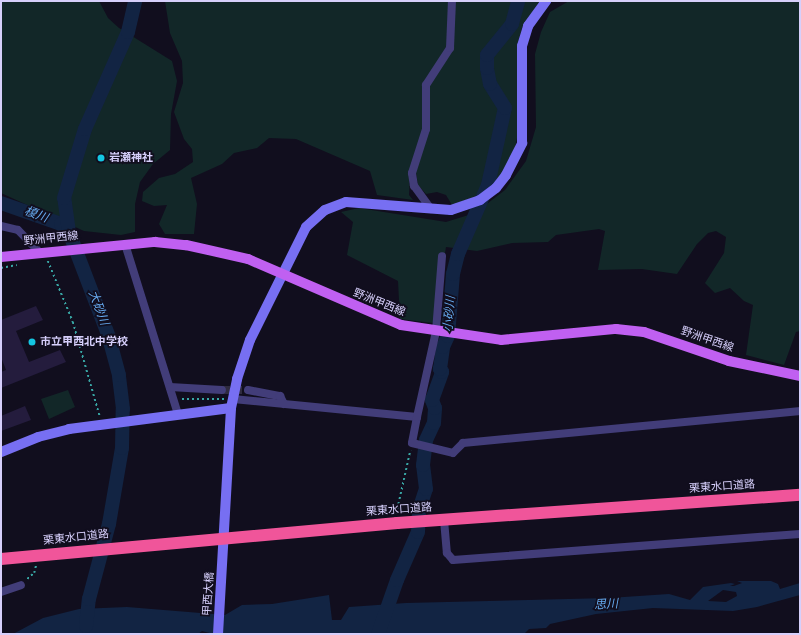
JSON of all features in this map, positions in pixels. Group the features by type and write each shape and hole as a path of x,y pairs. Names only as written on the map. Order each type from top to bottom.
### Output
{"highway":[{"name":"栗東水口道路","path":"1,559 396,519 426,521 444,520 800,495"}],"main road":[{"name":"野洲甲西線","path":"1,256 155,242 213,249 248,259 400,326 501,340 616,329 644,332 729,361 800,376"}],"street":[{"path":"431,210 414,186 412,172 426,129 426,85 450,48 452,1"},
{"name":"甲西大橋","path":"218,634 232,403 244,354 306,227 316,215 334,205 358,201 431,210 451,210 469,205 496,188 506,175 522,142 522,46 528,26 546,1"},
{"path":"1,226 18,230 40,252"},
{"path":"125,244 178,414"},
{"path":"442,256 445,333 417,417 412,443 439,450 455,452 463,443 800,411"},
{"path":"170,387 222,390"},
{"path":"248,390 280,396 284,404"},
{"path":"1,452 38,437 69,429 102,426 178,414 232,403 284,404 417,417"},
{"path":"444,520 447,552 453,560 800,534"},
{"path":"1,592 21,584"}],"path":[{"path":"40,252 50,263 73,322 102,426"},
{"path":"174,399 232,403"},
{"path":"396,519 412,443"}],"green space":[{"path":"1,1 99,1 108,18 119,28 172,61 177,81 171,114 170,150 153,164 140,182 135,204 135,232 121,235 84,231 1,193"},
{"path":"165,1 540,1 522,28 517,46 519,127 515,149 505,170 491,186 474,197 452,205 446,195 437,192 426,194 418,185 416,172 410,176 409,195 413,200 377,195 370,171 296,139 269,138 257,148 234,153 222,164 191,178 197,204 194,234 165,234 159,224 167,205 154,206 142,201 143,192 159,178 175,174 193,162 192,149 184,139 174,112 183,83 182,61 170,33"},
{"path":"569,1 800,1 800,331 796,332 784,365 746,355 753,305 744,301 730,288 715,293 705,283 724,253 726,237 716,231 708,233 697,244 677,274 642,269 598,270 605,231 599,229 556,235 548,242 512,243 477,251 446,247 433,323 400,319 398,281 347,255 353,222 341,212 359,208 446,222 475,213 505,190 526,161 536,127 535,54 541,32 550,12"},
{"path":"68,390 75,407 49,419 41,399"}],"water":[{"name":"思川","path":"737,581 771,581 778,584 780,589 800,583 800,595 757,607 733,611 653,608 596,614 550,624 546,628 529,629 524,634 213,634 202,631 198,634 13,634 43,618 79,609 127,607 225,615 242,605 272,604 329,595 332,620 341,620 349,607 406,603 609,598 669,594 690,600 703,587 731,583 735,584 730,586 734,586 742,583","holes":["723,590 736,592 737,596 726,602 708,601"]}],"building":[{"path":"36,306 43,320 16,331 29,362 60,350 66,362 1,388 1,372 6,370 1,357 1,320"},
{"path":"25,406 31,420 1,431 1,416"}],"waterway":[{"name":"大砂川","path":"86,626 89,599 109,524 122,448 123,409 119,375 109,337 69,232 64,198 85,129 128,32 135,1"},
{"name":"小砂川","path":"378,634 397,580 418,532 419,510 426,489 423,465 426,440 434,423 435,408 432,400 442,372 440,369 443,347 448,336 453,274 458,254 488,185 505,108 490,84 487,68 487,55 512,24 518,1"},
{"name":"榎川","path":"1,203 61,224 69,232"}],"tunnel":[{"path":"222,390 248,390"}],"place":[{"name":"岩瀬神社","path":"101,158"},
{"name":"市立甲西北中学校","path":"32,342"}]}
